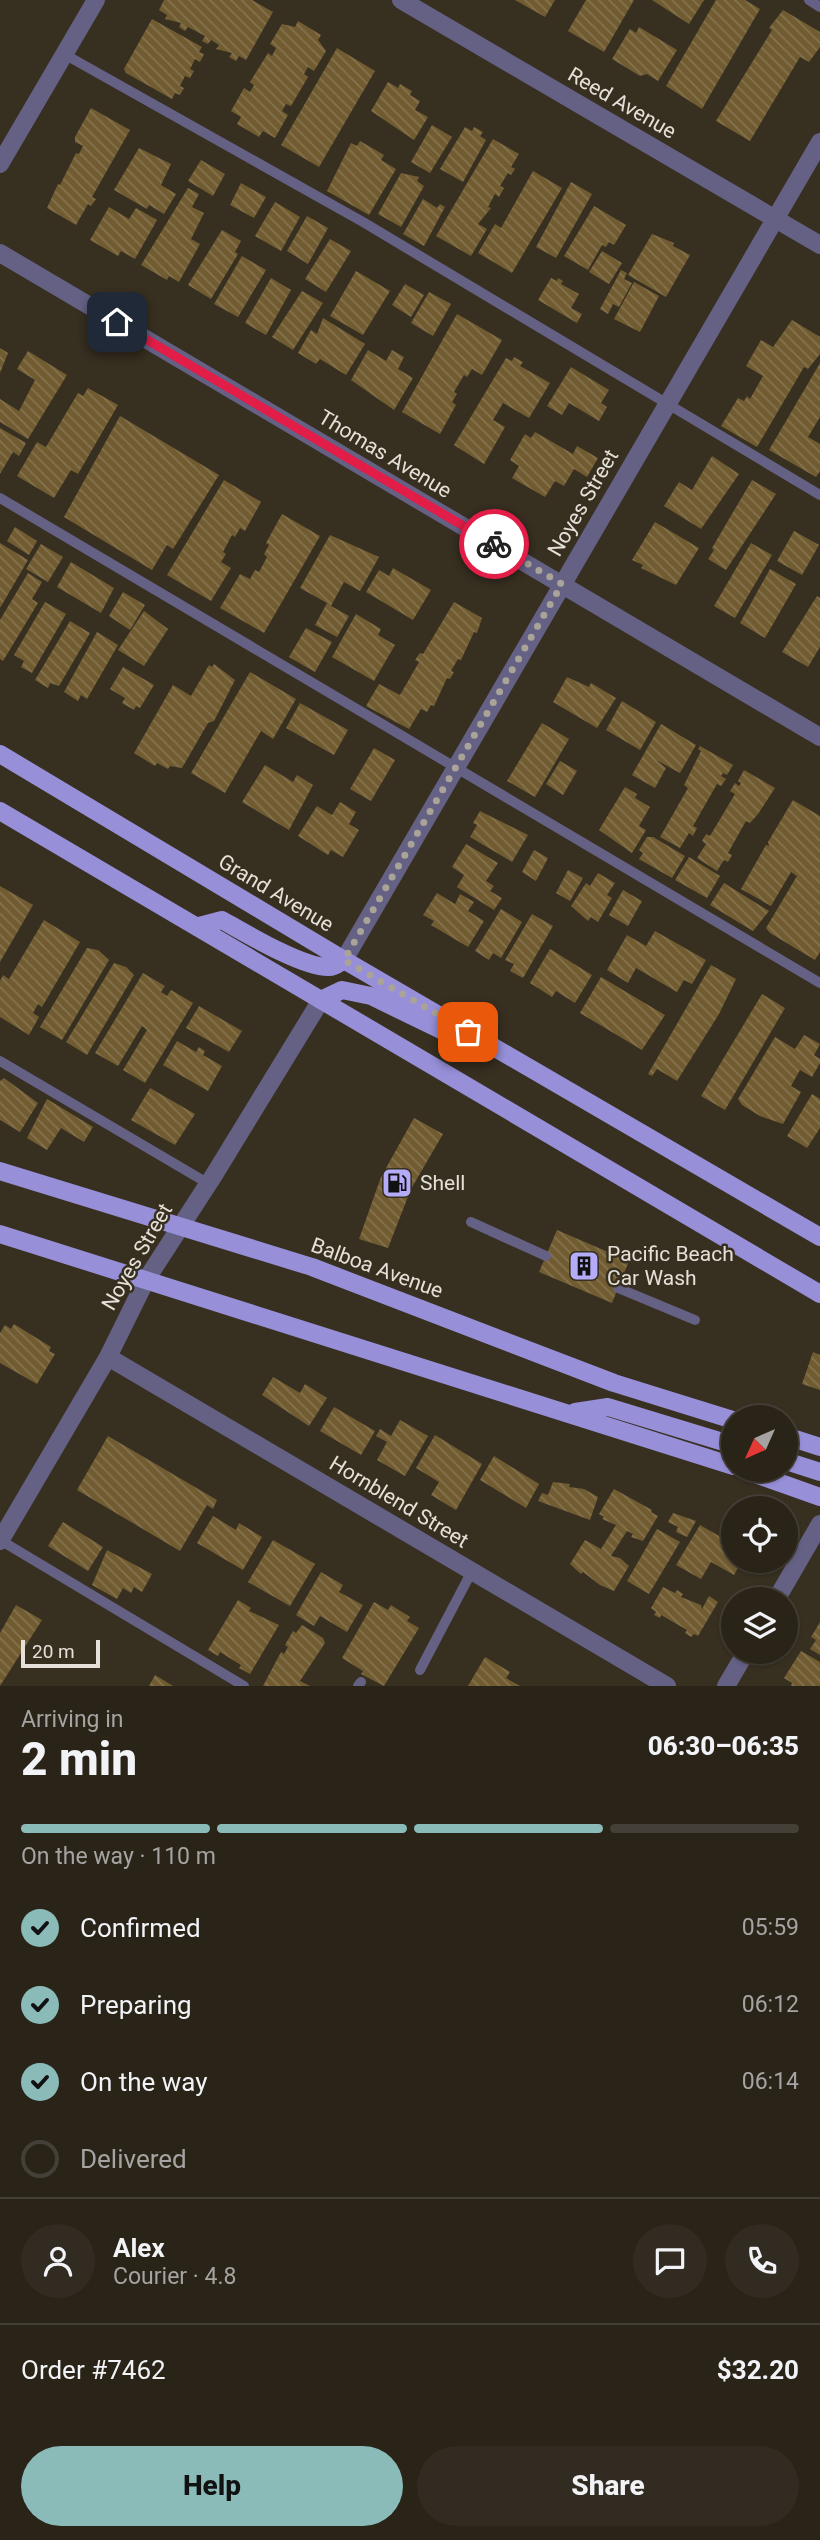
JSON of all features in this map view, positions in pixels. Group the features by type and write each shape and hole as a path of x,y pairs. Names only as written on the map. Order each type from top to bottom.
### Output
{"main road":[{"name":"Grand Avenue","path":"0,754 344,960 820,1237"},
{"path":"0,811 820,1294"},
{"path":"199,926 222,920 265,944 323,967 335,966 344,960"},
{"path":"321,1000 342,990 371,996 443,1031 468,1032"},
{"name":"Balboa Avenue","path":"0,1171 312,1267 614,1382 721,1416"},
{"path":"0,1234 721,1462"},
{"path":"568,1413 608,1407 721,1441"},
{"path":"798,1440 820,1447"},
{"path":"798,1465 820,1472"},
{"path":"778,1482 820,1497"}],"street":[{"path":"0,164 96,0"},
{"name":"Reed Avenue","path":"401,0 820,245"},
{"name":"Noyes Street","path":"344,960 820,142"},
{"name":"Thomas Avenue","path":"0,253 820,737"},
{"name":"Noyes Street","path":"0,1540 108,1357 146,1280 321,1000"},
{"name":"Hornblend Street","path":"108,1357 667,1686"},
{"path":"784,1587 820,1524"},
{"path":"726,1686 739,1664"}],"lane":[{"path":"809,0 820,7"},
{"path":"64,54 363,222 820,495"},
{"path":"0,498 820,983"},
{"path":"0,1061 208,1184"},
{"path":"471,1222 546,1256"},
{"path":"618,1288 695,1320"},
{"path":"0,1540 244,1686"},
{"path":"420,1670 472,1572"}],"building":[{"path":"164,0 252,0 273,12 246,60 239,56 236,61 229,57 232,53 216,49 219,45 211,40 208,44 202,41 205,36 188,27 185,31 179,27 181,23 165,19 167,15 159,10"},
{"path":"515,0 555,0 545,17"},
{"path":"586,0 634,0 604,52 568,31"},
{"path":"652,0 704,0 689,24"},
{"path":"716,0 745,0 760,9 702,109 666,86"},
{"path":"783,10 820,32 820,47 809,62 800,57 750,141 716,121 772,30 769,28"},
{"path":"152,19 202,47 199,52 204,54 200,62 195,59 190,69 194,71 190,78 185,76 180,86 184,88 180,95 175,93 172,99 126,73 124,69"},
{"path":"298,21 321,35 318,40 326,51 314,71 308,67 304,74 308,77 291,106 286,104 282,111 288,115 275,138 263,131 259,137 237,124 241,117 231,111 244,88 250,92 254,85 250,82 268,53 272,56 276,48 270,44 282,24 295,27"},
{"path":"639,27 677,50 658,81 647,74 640,76 612,59 630,29 636,33"},
{"path":"337,48 375,71 319,167 281,145"},
{"path":"388,82 398,88 400,84 412,91 410,95 420,101 415,110 428,117 414,140 371,111"},
{"path":"91,108 130,130 92,197 96,199 91,206 88,204 76,225 47,208 76,153 79,154 83,146 75,142 75,137"},
{"path":"432,125 452,137 430,173 411,162"},
{"path":"465,127 472,131 474,127 483,132 480,136 486,140 463,182 440,169"},
{"path":"493,139 519,154 511,167 515,169 511,175 508,173 500,186 504,188 499,197 495,194 488,207 491,208 478,224 487,229 471,256 436,236"},
{"path":"360,141 384,155 381,160 396,169 369,215 327,191 351,143 357,146"},
{"path":"139,148 171,164 161,185 176,194 164,214 149,205 147,209 114,190"},
{"path":"201,160 225,174 213,196 188,181"},
{"path":"533,171 562,188 512,273 478,253 495,224 501,228"},
{"path":"401,173 419,177 417,181 424,186 401,227 378,214"},
{"path":"571,182 592,194 556,258 536,247"},
{"path":"241,183 266,197 254,218 230,205"},
{"path":"188,188 199,194 192,207 204,213 191,239 200,244 179,282 169,276 167,280 141,265"},
{"path":"423,199 437,208 440,204 445,207 424,246 403,234"},
{"path":"275,202 300,217 281,251 255,236"},
{"path":"594,206 626,225 614,245 609,242 606,247 602,245 588,270 564,256"},
{"path":"109,207 129,219 136,208 157,220 135,259 121,251 118,256 90,240"},
{"path":"307,216 328,228 308,264 287,251"},
{"path":"222,230 241,241 235,252 238,254 211,299 188,285"},
{"path":"652,234 674,243 673,246 690,255 666,297 628,275"},
{"path":"330,239 351,251 326,292 305,279"},
{"path":"602,251 622,263 609,284 589,272"},
{"path":"242,256 266,270 238,317 214,304"},
{"path":"621,270 627,273 624,279 632,283 619,307 613,304 608,314 600,309"},
{"path":"356,271 390,291 363,335 330,316"},
{"path":"271,278 291,290 266,335 245,323"},
{"path":"551,278 557,281 558,278 563,281 561,284 579,294 571,308 582,314 577,323 538,300"},
{"path":"634,282 659,296 640,332 614,319"},
{"path":"405,284 424,295 411,317 392,305"},
{"path":"302,291 323,303 293,350 272,337"},
{"path":"429,292 451,304 433,336 411,323"},
{"path":"457,314 502,340 482,375 472,369 467,377 464,375 454,392 457,394 452,402 456,405 440,434 402,412"},
{"path":"323,318 365,344 346,375 320,359 316,364 298,353 311,330 317,334"},
{"path":"792,320 820,337 820,354 808,369 804,367 757,447 721,426 738,398 744,401 747,396 750,399 763,376 746,366 761,340 773,347"},
{"path":"0,348 8,353 0,373"},
{"path":"368,350 386,361 392,350 404,357 398,369 413,378 394,410 351,380"},
{"path":"28,351 67,375 28,439 0,422 0,399 19,411 35,380 17,369"},
{"path":"514,357 523,362 520,366 550,383 529,418 503,403 493,420 505,427 484,464 454,445 506,358 512,361"},
{"path":"820,363 820,417 808,437 820,444 820,471 816,477 769,450"},
{"path":"571,367 609,390 601,403 607,407 599,421 569,403 562,415 547,406"},
{"path":"88,388 118,405 78,474 71,470 54,498 17,476 37,442 46,447 78,393 83,396"},
{"path":"120,416 219,475 173,549 167,545 152,570 64,517"},
{"path":"0,428 26,443 19,456 13,452 0,474"},
{"path":"535,432 573,454 577,446 598,458 587,477 574,469 564,486 555,481 545,497 512,478 519,466 510,460 525,434 531,438"},
{"path":"712,456 739,474 701,529 664,506 679,482 692,490"},
{"path":"224,480 261,502 245,531 240,528 235,537 232,535 223,552 226,554 221,562 231,568 211,601 167,575"},
{"path":"752,480 776,494 726,570 708,559"},
{"path":"282,514 320,536 264,633 220,608 240,574 250,579 255,570 259,572 267,557 264,554 269,545 266,543"},
{"path":"655,522 699,548 676,585 641,568 643,565 632,560"},
{"path":"15,527 37,541 29,555 7,541"},
{"path":"794,531 819,545 802,575 777,561"},
{"path":"330,535 379,557 360,591 344,582 331,606 349,616 337,637 315,625 327,603 300,588"},
{"path":"0,543 28,560 0,608"},
{"path":"751,543 772,555 735,618 714,606"},
{"path":"41,544 63,557 48,582 26,569"},
{"path":"71,562 114,588 101,613 57,587"},
{"path":"393,568 431,590 413,620 366,592 379,570 389,576"},
{"path":"770,569 796,584 765,638 740,623"},
{"path":"28,573 42,582 32,599 38,603 3,661 0,659 0,620"},
{"path":"123,592 145,605 130,630 109,616"},
{"path":"817,596 820,598 820,647 808,667 782,652"},
{"path":"45,602 66,614 32,673 21,667 24,661 14,655"},
{"path":"454,602 482,618 477,633 474,632 461,660 458,659 451,671 454,672 450,679 447,678 434,706 431,705 427,712 421,709 409,729 366,706 379,684 400,695 419,662 415,660 420,653 423,654"},
{"path":"144,611 168,629 144,666 118,650"},
{"path":"356,614 381,629 378,635 395,645 374,681 332,657"},
{"path":"70,621 90,633 59,686 50,683 48,688 35,680"},
{"path":"306,628 332,642 315,672 289,657"},
{"path":"97,632 118,645 87,699 81,695 78,701 64,692"},
{"path":"214,664 235,680 214,721 208,723 182,768 170,766 168,769 157,763 155,766 134,753 173,685 191,696 209,665 212,667"},
{"path":"123,667 154,685 140,708 136,706 134,710 122,703 125,698 110,689"},
{"path":"250,672 296,699 273,739 261,731 225,793 191,773"},
{"path":"567,677 589,687 591,683 616,698 597,728 553,702"},
{"path":"622,701 656,722 640,750 606,730"},
{"path":"300,703 348,730 334,755 286,728"},
{"path":"542,723 569,739 535,797 507,781"},
{"path":"661,724 696,745 680,773 656,760 666,768 655,788 632,775"},
{"path":"700,746 733,765 727,775 723,773 721,776 726,779 721,786 717,784 693,826 697,828 693,836 689,833 680,848 660,837 688,788 684,785 701,751 698,749"},
{"path":"374,748 395,760 371,801 350,789"},
{"path":"560,761 577,771 563,795 546,784"},
{"path":"265,765 293,782 297,775 313,785 289,830 242,802"},
{"path":"744,770 775,788 758,814 750,823 746,821 728,853 732,855 728,862 724,860 717,871 697,858 706,844 702,841 706,834 710,836 735,794 730,791 735,783 739,786 741,783 738,781"},
{"path":"625,787 637,794 635,798 650,807 639,826 646,830 632,853 599,830"},
{"path":"793,800 820,816 820,952 815,960 766,928 797,876 791,872 771,906 741,889 766,845 769,846 768,842"},
{"path":"340,802 356,812 349,824 359,830 343,857 331,850 328,855 298,836 317,806 332,815"},
{"path":"480,811 528,835 512,862 470,837 477,825 473,823"},
{"path":"647,837 653,837 685,856 672,878 639,859 643,853 639,850"},
{"path":"466,844 498,863 486,881 494,886 490,891 502,898 494,910 457,887 464,875 452,867"},
{"path":"534,850 548,858 536,881 522,872"},
{"path":"689,857 720,876 707,898 675,880"},
{"path":"568,870 583,878 570,901 556,893"},
{"path":"598,873 615,883 607,895 612,898 598,922 591,917 588,921 571,906 586,883 590,886"},
{"path":"724,883 769,911 753,931 710,905"},
{"path":"0,886 33,905 0,962"},
{"path":"623,890 642,901 628,926 609,915"},
{"path":"437,893 455,904 460,894 474,902 468,911 484,921 468,947 431,925 434,921 423,915"},
{"path":"501,909 522,922 501,958 493,953 489,960 475,951"},
{"path":"532,914 553,926 523,978 510,971 514,964 505,960"},
{"path":"44,920 80,942 42,1007 38,1004 33,1013 39,1017 29,1035 0,1017 0,981 3,975 9,979"},
{"path":"655,931 706,960 692,984 684,980 677,992 636,968 628,983 607,970 627,935 646,946"},
{"path":"87,948 98,950 109,960 62,1040 40,1027"},
{"path":"550,949 592,975 575,1003 556,991 552,997 530,983"},
{"path":"114,963 126,967 134,975 87,1055 66,1042"},
{"path":"711,965 736,979 719,1014 677,1081 657,1069 652,1076 648,1074"},
{"path":"143,973 165,986 161,992 167,996 171,990 193,1003 145,1083 123,1070 147,1030 142,1026 118,1066 95,1053"},
{"path":"601,977 665,1015 642,1050 580,1013"},
{"path":"762,994 785,1008 725,1110 701,1096"},
{"path":"199,1006 242,1031 229,1052 186,1028"},
{"path":"804,1035 820,1044 814,1055 820,1059 820,1063 812,1077 800,1070 791,1086 801,1092 783,1124 760,1116 742,1105 738,1099 775,1037 795,1049"},
{"path":"177,1041 196,1052 199,1047 205,1051 203,1055 222,1066 208,1091 163,1065"},
{"path":"4,1078 38,1103 20,1132 0,1120 0,1081"},
{"path":"150,1088 195,1114 175,1145 131,1120"},
{"path":"812,1094 820,1099 820,1128 807,1148 787,1136"},
{"path":"47,1099 93,1127 84,1142 61,1128 47,1150 27,1138"},
{"name":"Shell","path":"414,1118 443,1134 411,1189 388,1248 359,1239 381,1177"},
{"name":"Pacific Beach Car Wash","path":"557,1230 629,1261 612,1303 539,1272"},
{"path":"14,1324 51,1347 49,1351 55,1354 37,1384 0,1363 0,1333 5,1325 11,1329"},
{"path":"813,1352 820,1355 820,1390 802,1384"},
{"path":"273,1377 300,1393 305,1384 327,1398 309,1426 262,1395"},
{"path":"334,1407 375,1431 361,1455 320,1431"},
{"path":"400,1420 428,1436 405,1476 377,1460 387,1442 376,1436 380,1429 391,1436"},
{"path":"435,1435 482,1464 456,1510 431,1495 439,1482 416,1468"},
{"path":"108,1436 217,1500 213,1509 207,1505 180,1551 77,1490"},
{"path":"494,1456 539,1484 526,1508 480,1480"},
{"path":"553,1482 570,1484 569,1487 584,1489 598,1497 590,1520 538,1501 542,1493 548,1495"},
{"path":"614,1489 658,1516 643,1541 631,1537 633,1534 627,1531 611,1556 620,1558 629,1566 614,1591 600,1585 583,1572 581,1574 570,1564 585,1540 601,1549 616,1525 602,1519 604,1517 599,1514"},
{"path":"673,1513 696,1521 687,1537 676,1532 678,1527 668,1522"},
{"path":"213,1516 236,1530 239,1523 262,1537 243,1570 197,1543"},
{"path":"63,1522 103,1547 88,1571 48,1546"},
{"path":"700,1525 721,1537 721,1568 711,1562 701,1579 676,1565"},
{"path":"657,1529 680,1542 649,1594 627,1581"},
{"path":"273,1540 315,1564 290,1606 248,1582"},
{"path":"107,1550 152,1574 142,1592 134,1587 131,1593 123,1588 117,1599 92,1585"},
{"path":"321,1572 343,1585 339,1592 363,1605 347,1632 320,1616 314,1626 296,1615"},
{"path":"663,1587 675,1593 677,1590 683,1594 681,1597 701,1605 702,1609 709,1596 718,1602 698,1636 694,1634 691,1637 685,1633 687,1630 661,1615 660,1618 654,1615 656,1612 651,1608"},
{"path":"238,1600 251,1608 249,1611 279,1625 250,1674 220,1652 218,1656 208,1650"},
{"path":"374,1602 388,1610 391,1605 410,1617 407,1621 419,1628 384,1686 361,1674 363,1671 342,1658"},
{"path":"16,1605 42,1620 0,1686 0,1633"},
{"path":"820,1622 820,1655 810,1649 816,1640 811,1637"},
{"path":"302,1625 323,1638 325,1643 300,1681 310,1686 263,1686 281,1652 284,1654 288,1647 285,1645 293,1631 296,1633"},
{"path":"801,1651 820,1662 820,1686 791,1686 792,1683 784,1678 793,1664 798,1664"},
{"path":"485,1657 510,1672 506,1678 520,1686 468,1686"},
{"path":"155,1675 173,1686 149,1686"}],"way so far":[{"path":"468,1032 344,960 562,584 494,544"}],"place":[{"name":"Shell","path":"397,1183"},
{"name":"Pacific Beach Car Wash","path":"584,1266"}],"route":[{"path":"117,322 494,544"}]}
